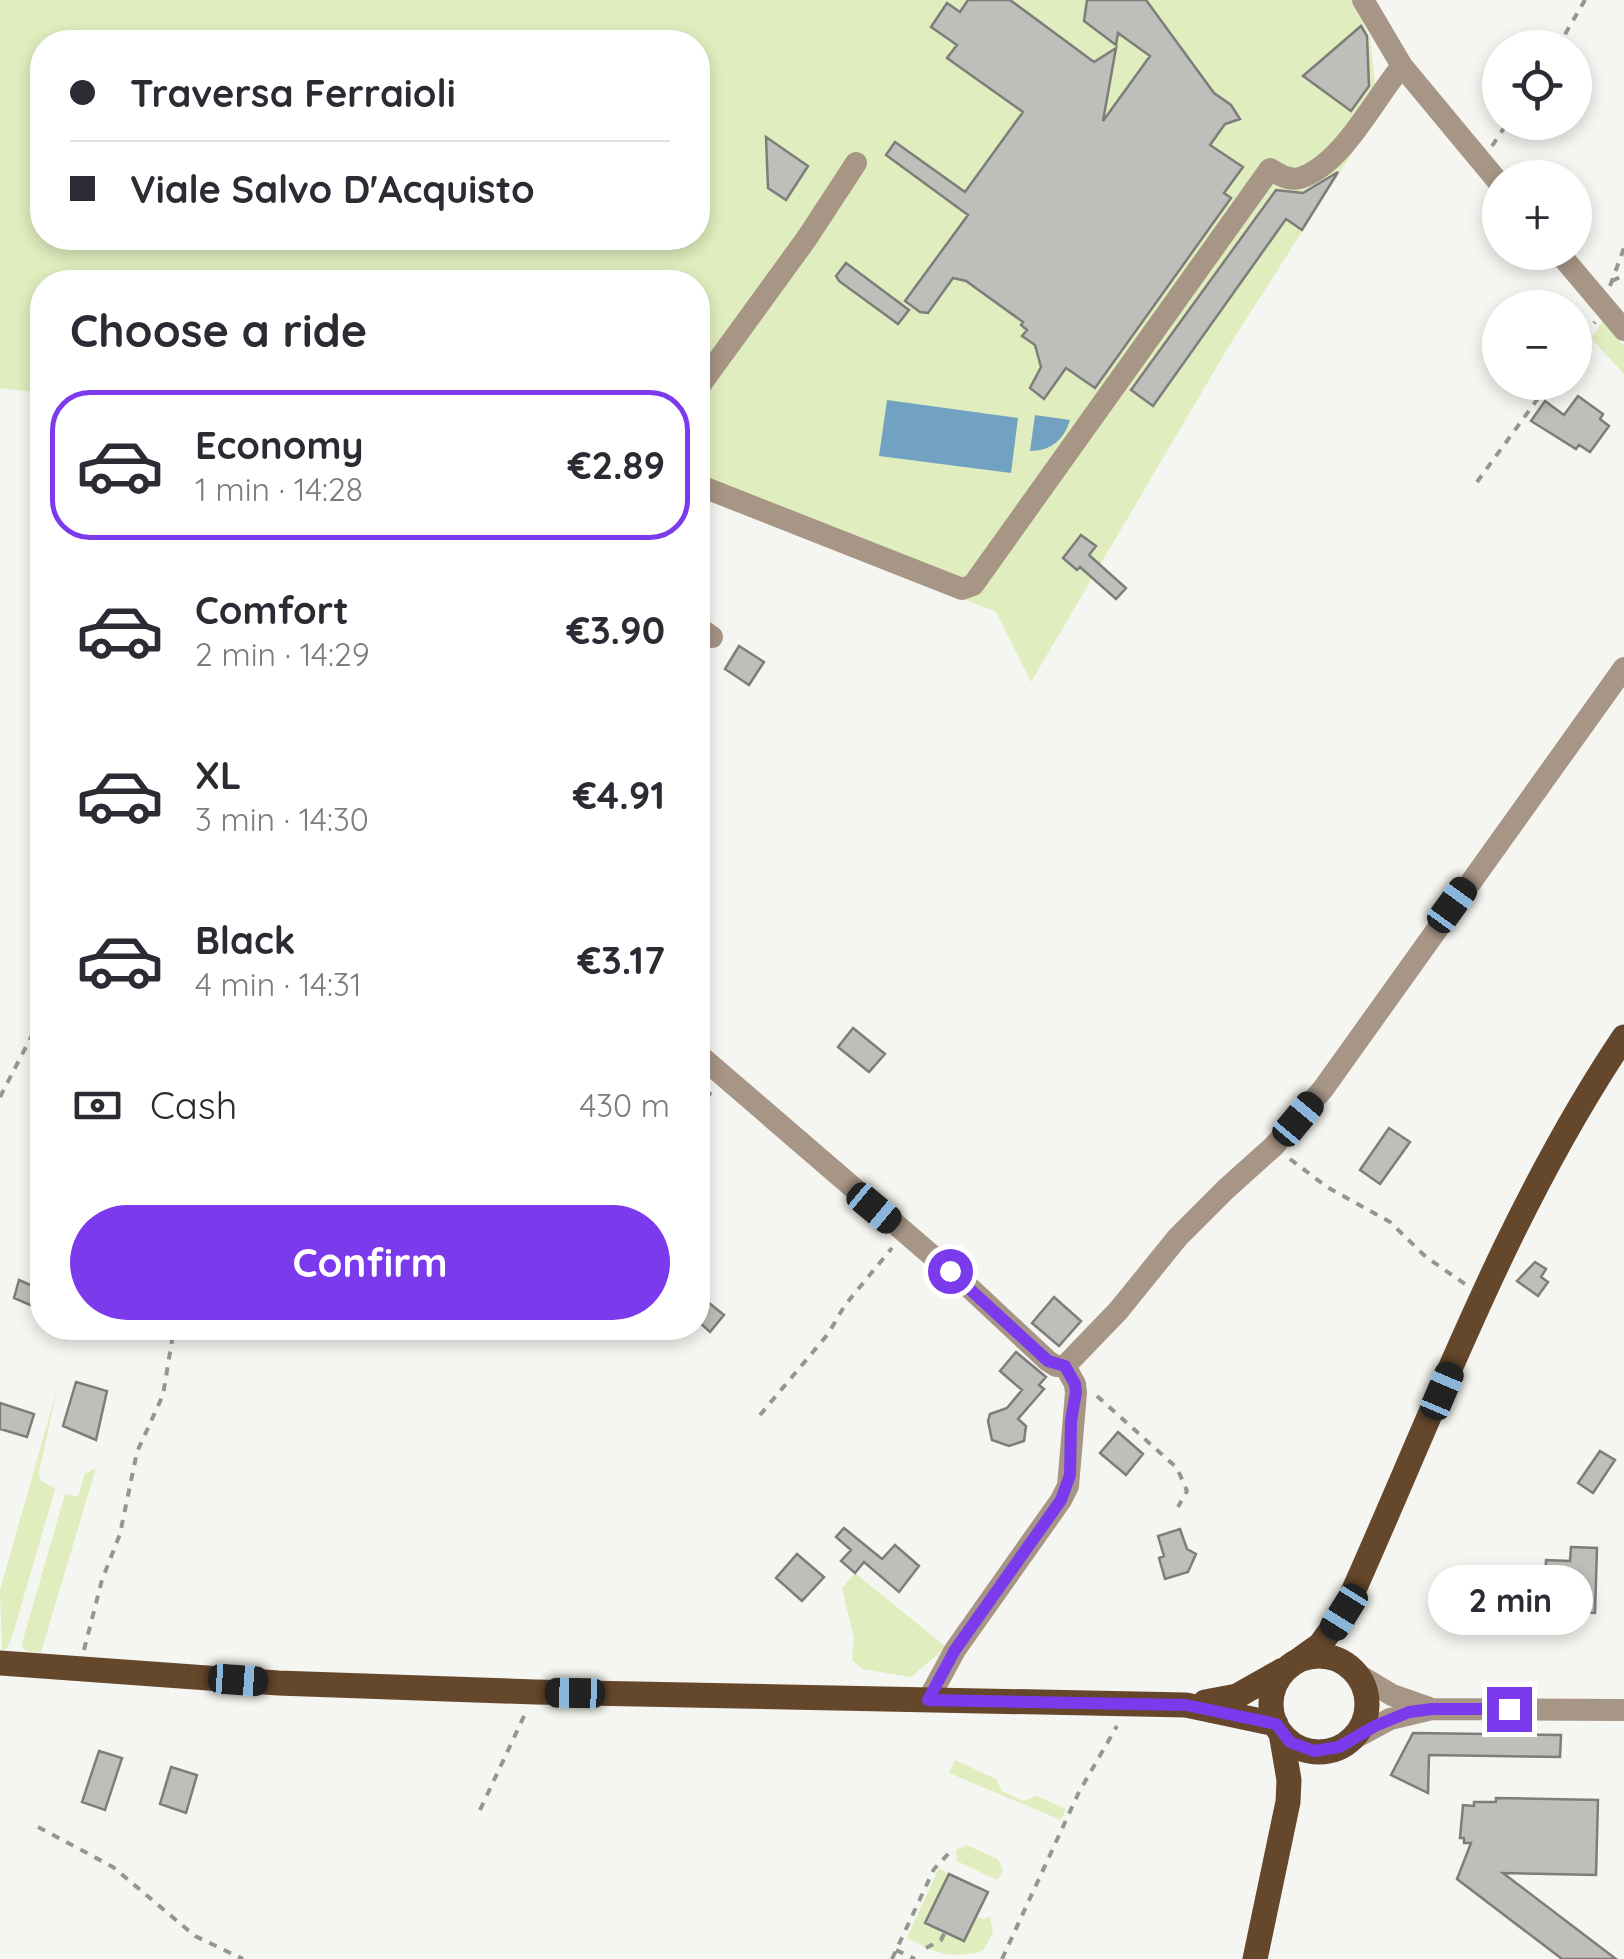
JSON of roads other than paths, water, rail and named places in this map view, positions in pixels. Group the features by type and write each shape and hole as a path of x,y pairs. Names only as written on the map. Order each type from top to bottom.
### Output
{"main road":[{"path":"0,1662 278,1683 535,1692 1126,1705 1186,1705 1237,1696 1320,1645 1344,1612 1523,1209 1581,1100 1624,1036"},
{"path":"1288,1802 1318,1764 1344,1744 1364,1721 1366,1697 1340,1643 1344,1612"},
{"path":"1256,1959 1288,1802 1287,1763 1272,1697 1278,1680 1294,1663 1320,1656 1341,1661 1353,1670"},
{"path":"1186,1705 1278,1728 1301,1748 1314,1751 1344,1744"}],"street":[{"path":"1363,0 1402,66 1482,163"},
{"path":"710,490 962,589 973,585 1270,170 1284,177 1300,178 1342,150 1402,66"},
{"path":"710,371 856,163"},
{"path":"1573,270 1624,330"},
{"path":"928,1700 955,1650 1061,1500 1070,1475 1070,1375 1178,1237 1274,1146 1323,1089 1624,668"},
{"path":"710,1064 972,1290 1048,1361 1070,1375"},
{"path":"1353,1670 1392,1695 1432,1709"},
{"path":"1344,1744 1390,1719 1432,1709 1624,1710"}],"water":[{"path":"887,400 1018,418 1011,473 879,456"},
{"path":"1035,415 1070,420 1056,443 1030,451"}]}
